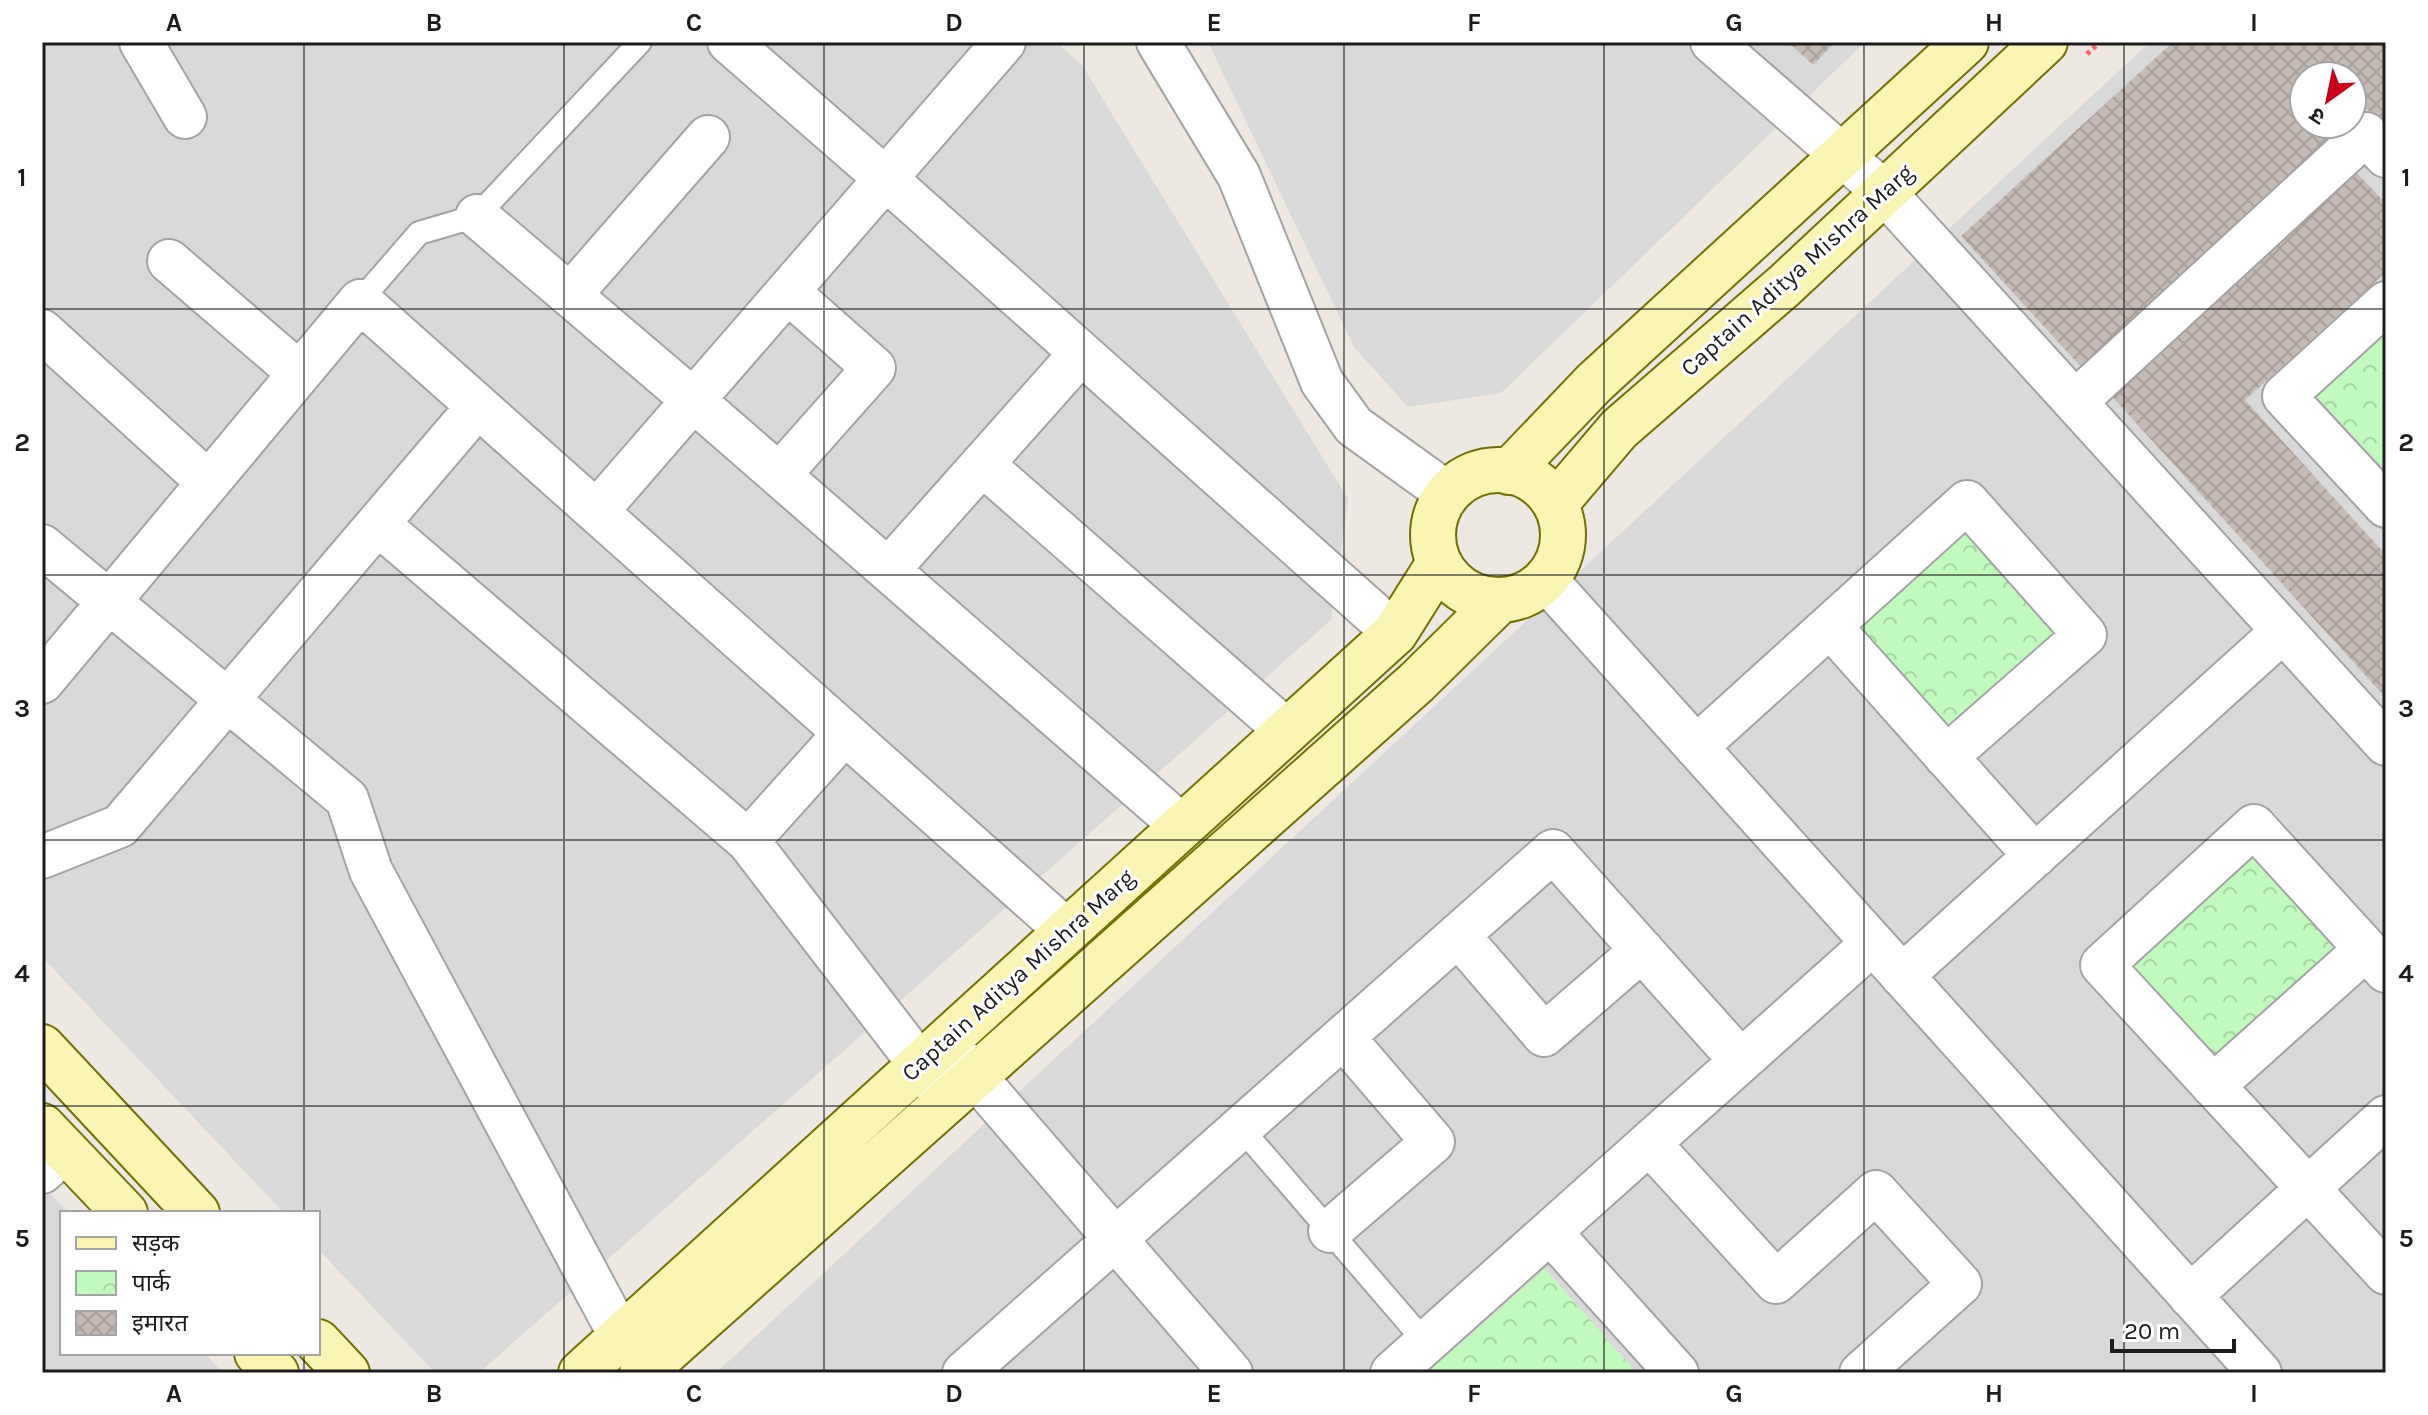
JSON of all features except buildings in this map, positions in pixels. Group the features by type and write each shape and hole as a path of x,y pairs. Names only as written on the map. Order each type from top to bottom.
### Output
{"street":[{"path":"141,42 185,117"},
{"path":"729,42 1395,633"},
{"path":"597,511 1004,42"},
{"path":"1158,42 1239,176 1322,382 1354,426 1447,493"},
{"path":"1712,42 1884,192 2386,744"},
{"path":"1509,472 1594,383 1966,42"},
{"name":"Captain Aditya Mishra Marg","path":"1556,503 1619,429 1784,286 2045,42"},
{"path":"2075,402 2366,134 2386,156"},
{"path":"570,295 708,137"},
{"path":"477,216 1182,826"},
{"path":"169,261 299,373"},
{"path":"779,475 874,368 788,292"},
{"path":"42,682 360,301 1067,931"},
{"path":"2386,303 2284,396 2386,506"},
{"path":"42,331 208,482"},
{"path":"888,570 1081,353"},
{"path":"42,857 120,826 478,406"},
{"path":"982,464 1287,731"},
{"path":"1494,469 1536,481 1556,503 1564,533 1559,559 1546,580 1528,593 1500,600 1473,595 1454,583 1439,563 1433,538 1436,513 1447,493 1471,474 1494,469"},
{"path":"1696,747 1967,502 2085,635 1946,757"},
{"path":"378,524 748,841 961,1089 1115,1239 1231,1373"},
{"path":"42,546 347,799 371,871 632,1355"},
{"name":"Captain Aditya Mishra Marg","path":"632,1355 932,1054 1395,633 1439,563"},
{"path":"1546,580 2260,1373"},
{"name":"Captain Aditya Mishra Marg","path":"581,1373 632,1355 961,1089 1417,682 1500,600"},
{"path":"1830,626 2035,856"},
{"path":"1902,976 2283,631"},
{"path":"748,841 845,733"},
{"path":"2213,1086 2376,960 2254,826 2102,965 2213,1086 2386,1273"},
{"path":"990,1365 1115,1239 1553,851 1741,1061"},
{"path":"1458,935 1544,1035 1642,950"},
{"path":"1392,1373 1873,943"},
{"path":"1330,1231 1433,1142 1343,1037"},
{"path":"42,1047 195,1211"},
{"path":"2190,1296 2386,1117"},
{"path":"1649,1143 1776,1282 1876,1192 1960,1284 1861,1373"},
{"path":"50,1150 123,1211"},
{"path":"1550,1232 1677,1373"},
{"path":"320,1344 347,1373"},
{"path":"259,1355 276,1373"}],"lane":[{"path":"360,301 419,233 477,216 640,42"},
{"path":"1241,1128 1426,1343"}],"shaded area":[{"path":"42,42 1056,42 1082,65 1348,499 1331,620 479,1373 435,1373 320,1251 320,1211 282,1211 42,957"},
{"path":"1208,42 1865,42 1501,393 1408,407 1354,347"},
{"path":"2150,42 2386,42 2386,1373 716,1373"},
{"path":"42,1185 67,1211 60,1211 60,1355 206,1355 223,1373 42,1373"}],"green space":[{"path":"2386,328 2386,471 2314,394"},
{"path":"1969,524 2066,634 1948,737 1851,627"},
{"path":"2259,849 2346,947 2215,1063 2128,965"},
{"path":"1545,1269 1637,1373 1427,1373"}]}
